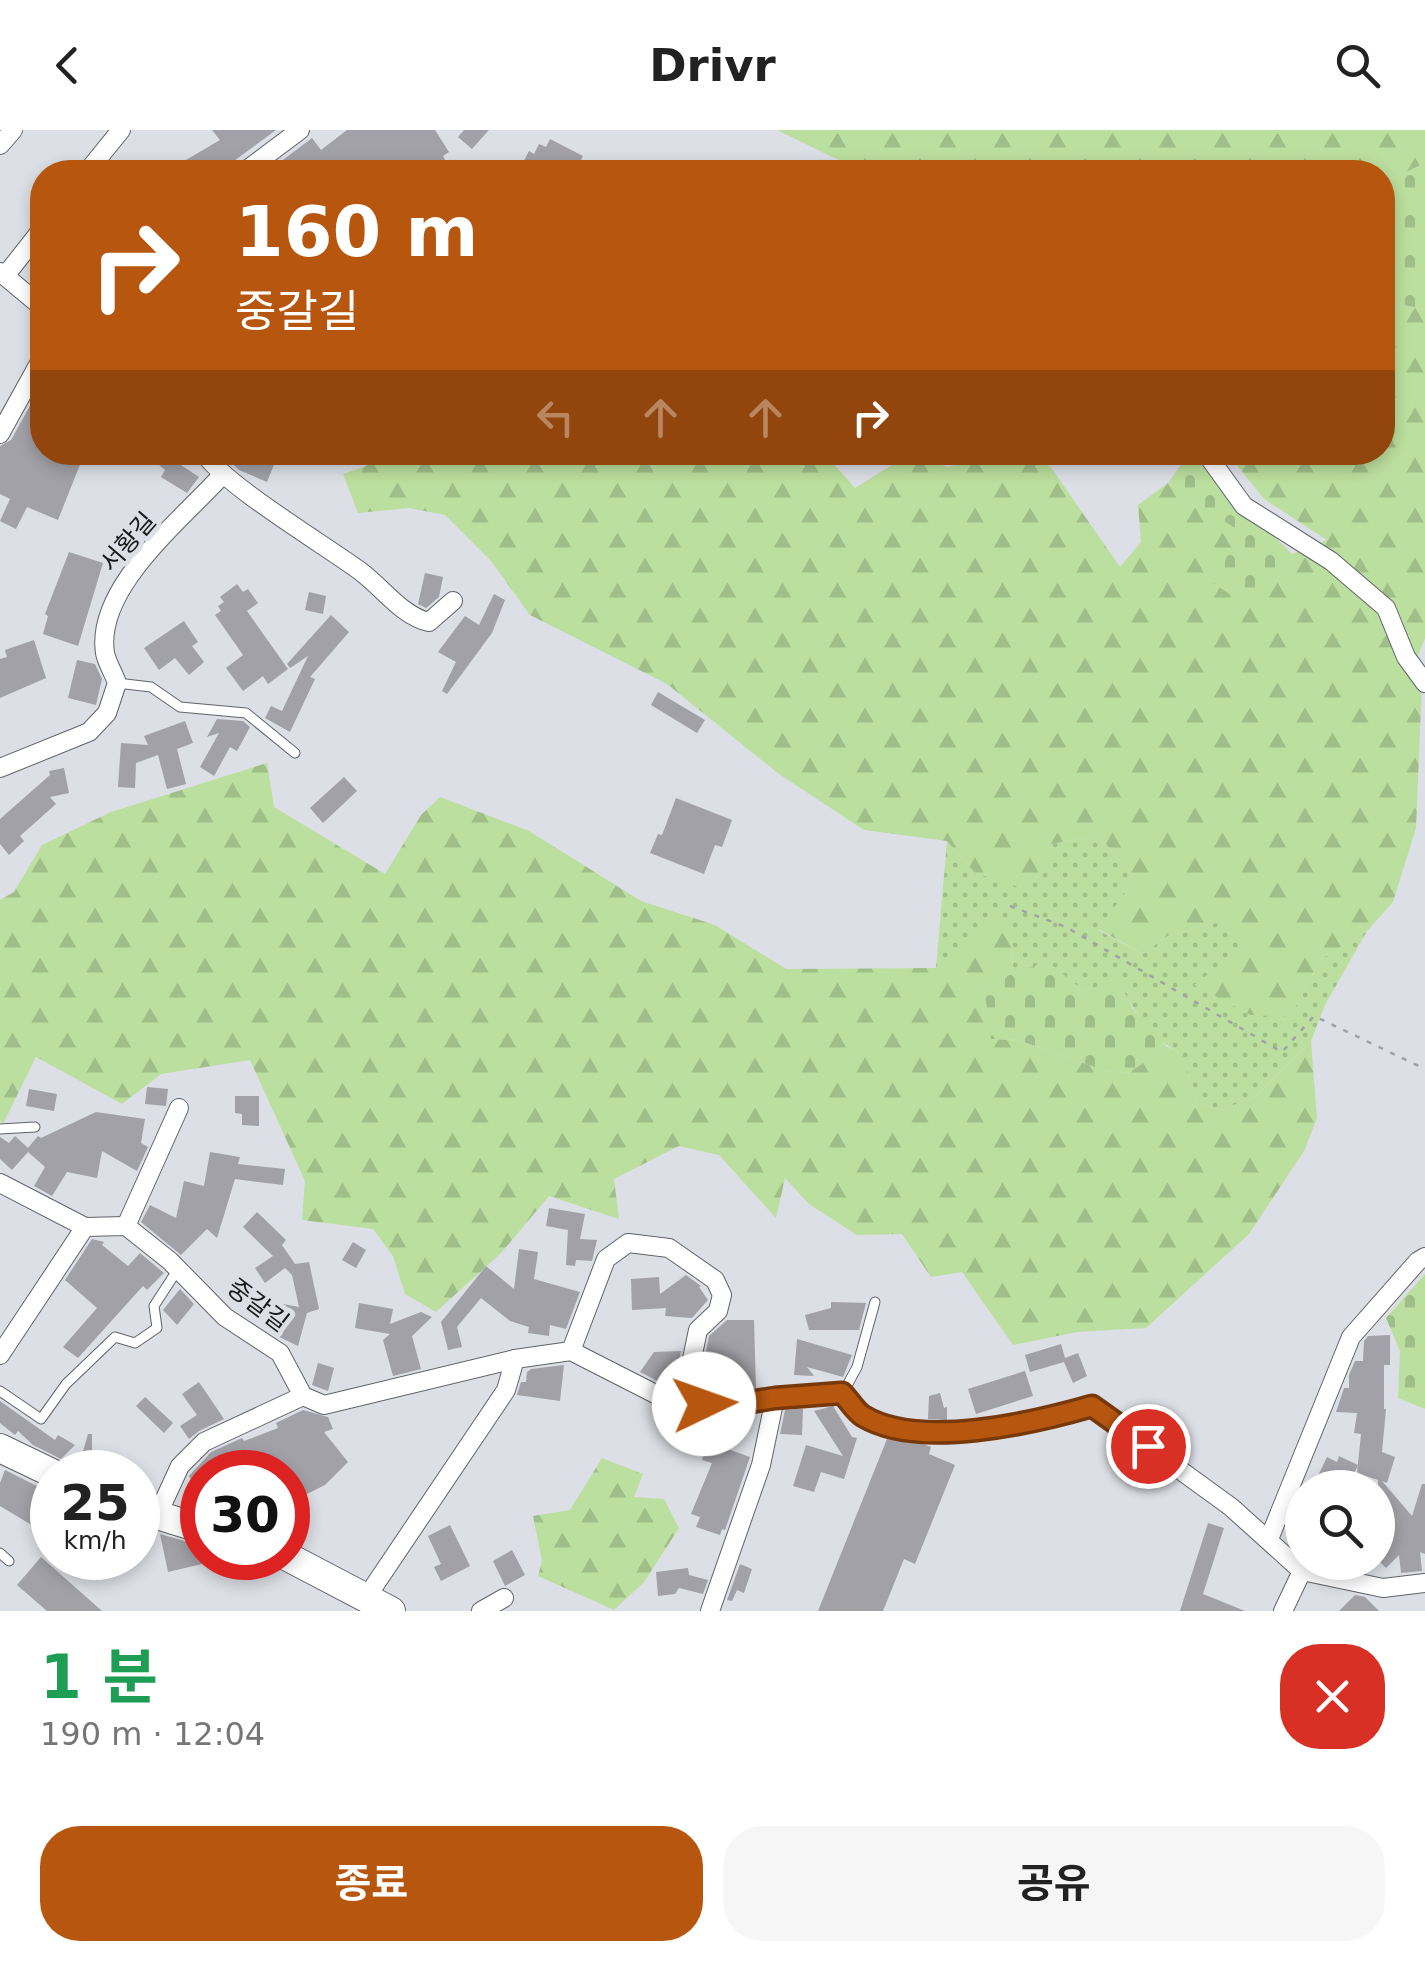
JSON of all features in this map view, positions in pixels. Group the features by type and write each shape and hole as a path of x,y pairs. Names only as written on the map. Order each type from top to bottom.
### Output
{"main road":[{"path":"0,1448 30,1462"},
{"path":"310,1569 392,1611"}],"street":[{"path":"0,145 14,130"},
{"path":"97,160 121,130"},
{"path":"258,160 292,132"},
{"path":"30,242 2,274 30,297"},
{"path":"0,434 30,380"},
{"path":"215,465 363,574 415,619 429,622 453,601"},
{"path":"1214,465 1244,506 1331,561 1386,608 1406,657 1425,683"},
{"name":"서황길","path":"117,683 105,652 112,601 132,570 223,474"},
{"path":"0,768 89,732 107,713 117,683"},
{"path":"0,1183 85,1227 126,1226 179,1108"},
{"name":"중갈길","path":"126,1226 178,1269 225,1317 280,1353 303,1396"},
{"path":"0,1355 85,1227"},
{"path":"571,1351 606,1259 628,1242 669,1248 714,1280 722,1294 718,1311 698,1330 683,1402"},
{"path":"1269,1539 1351,1337 1425,1257"},
{"path":"160,1494 204,1442 303,1396 324,1405 515,1359 571,1351 670,1401 724,1406 842,1393 862,1415 894,1427 944,1433 1041,1420 1092,1406 1285,1555"},
{"path":"366,1598 506,1390 515,1359"},
{"path":"710,1611 761,1465 775,1398"},
{"path":"1283,1611 1298,1580"},
{"path":"1345,1580 1383,1588 1425,1584"},
{"path":"481,1611 504,1598"}],"lane":[{"path":"117,683 151,686 180,707 246,713 295,753"},
{"path":"0,1129 35,1126"},
{"path":"0,1391 41,1419 66,1384 115,1337 135,1343 157,1328 154,1306 178,1269"},
{"path":"842,1393 857,1367 875,1302"}],"path":[{"path":"1010,906 1066,927 1282,1052 1314,1016 1425,1069"}],"green space":[{"path":"777,130 1425,130 1425,163 1395,177 1395,160 838,160"},
{"path":"1425,163 1425,309 1395,303 1396,177"},
{"path":"1395,303 1425,309 1425,638 1416,661 1422,682 1416,828 1393,902 1367,931 1321,959 1290,1017 1251,1015 1194,985 1241,949 1223,921 1167,936 1143,954 1098,929 1135,880 1099,835 1046,845 1050,870 1019,887 975,873 947,841 864,830 779,774 667,684 530,615 491,561 445,515 409,508 358,513 343,474 368,465 835,465 855,488 892,465 1046,465 1120,567 1141,542 1138,505 1168,483 1240,531 1214,584 1271,591 1292,554 1327,540 1264,499 1237,465 1395,465"},
{"path":"1181,465 1201,465 1292,554 1271,591 1236,598 1214,584 1239,531 1168,483"},
{"path":"267,763 274,807 385,874 421,815 440,797 529,831 641,901 715,925 786,969 936,968 994,911 1013,939 1012,972 985,994 992,1039 1018,1040 1106,1071 1128,1073 1167,1047 1182,1053 1197,1102 1220,1110 1255,1097 1311,1041 1317,1118 1304,1151 1249,1234 1146,1328 1077,1332 1013,1345 962,1272 931,1277 902,1234 857,1235 809,1204 785,1178 776,1218 719,1155 679,1146 614,1179 619,1219 549,1196 501,1253 436,1312 405,1294 393,1256 373,1229 302,1220 305,1181 250,1060 161,1074 122,1104 36,1057 3,1124 0,1120 0,900 14,892 42,845 111,812"},
{"path":"1099,835 1135,880 1098,930 1143,954 1167,936 1223,921 1290,1017 1321,959 1367,931 1325,1005 1311,1041 1255,1097 1220,1110 1197,1102 1182,1054 1152,1032 1116,979 1085,992 1048,963 1012,972 1013,939 936,968 947,841 975,873 1046,845"},
{"path":"1048,962 1085,992 1116,978 1133,1009 1167,1047 1128,1073 1106,1071 1018,1040 991,1039 985,994 1012,972"},
{"path":"1425,1274 1425,1409 1398,1398 1400,1351 1386,1318"},
{"path":"602,1458 643,1474 634,1497 664,1499 679,1528 644,1582 614,1610 538,1576 542,1561 533,1516 570,1510"}],"building":[{"path":"212,130 276,130 235,160 186,160 220,140"},
{"path":"347,130 435,130 449,152 443,156 445,160 283,160 312,138 321,150"},
{"path":"464,130 489,130 472,149 458,137"},
{"path":"550,139 583,156 581,160 524,160 529,151 534,154 539,144 546,147"},
{"path":"30,406 30,465 80,465 58,520 27,507 16,529 0,521 10,499 0,494 0,446 11,440"},
{"path":"159,465 181,465 199,477 187,493 161,477 165,470"},
{"path":"234,465 274,465 267,482"},
{"path":"69,552 103,563 78,646 43,634 48,616 45,614"},
{"path":"425,573 443,577 439,597 426,608 418,604"},
{"path":"237,584 243,592 248,589 258,603 247,611 288,669 268,684 263,676 243,691 226,668 243,655 215,615 224,602 220,597"},
{"path":"309,592 326,596 323,614 305,610"},
{"path":"494,594 505,600 492,633 447,694 442,691 456,662 438,652 465,616 479,625"},
{"path":"331,615 349,632 310,677 315,679 290,732 265,718 271,706 282,711 308,656 290,668 287,664"},
{"path":"184,621 198,642 192,646 204,662 189,675 175,658 159,670 144,648"},
{"path":"34,640 46,678 0,698 0,659 7,657 5,650"},
{"path":"77,660 95,664 102,679 96,705 68,698"},
{"path":"658,692 705,720 697,733 651,705"},
{"path":"217,719 243,721 250,727 237,751 230,747 214,776 200,767 219,733 207,737"},
{"path":"185,721 193,743 177,749 186,784 167,789 158,755 136,763 135,788 118,787 121,743 148,745 144,736"},
{"path":"64,768 69,793 50,797 56,804 20,836 24,841 9,855 0,844 0,819 50,775 49,771"},
{"path":"344,777 357,791 323,823 310,808"},
{"path":"676,798 732,820 722,847 715,845 704,874 650,853 658,834 662,835"},
{"path":"147,1087 168,1089 166,1106 145,1104"},
{"path":"29,1089 57,1094 54,1111 26,1106"},
{"path":"235,1096 259,1096 259,1126 242,1125 242,1114 235,1113"},
{"path":"96,1112 145,1119 141,1143 148,1147 137,1171 102,1151 97,1178 67,1172 52,1196 34,1186 45,1167 28,1152 12,1170 0,1159 0,1137 9,1143 15,1136 28,1148 38,1136"},
{"path":"210,1152 240,1157 238,1164 285,1169 283,1185 235,1179 217,1238 207,1229 181,1255 141,1222 150,1205 176,1218 184,1181 204,1186"},
{"path":"549,1208 585,1214 580,1239 597,1240 592,1261 576,1260 575,1266 566,1265 568,1230 546,1226"},
{"path":"257,1212 286,1240 282,1245 295,1264 309,1262 319,1309 307,1313 298,1346 275,1335 283,1304 299,1307 292,1275 285,1268 265,1283 255,1268 273,1256 243,1227"},
{"path":"92,1239 104,1242 102,1245 128,1266 140,1253 164,1273 147,1290 143,1286 78,1358 63,1347 97,1308 65,1280"},
{"path":"353,1242 366,1250 356,1268 342,1260"},
{"path":"519,1249 538,1252 534,1279 580,1292 566,1329 550,1325 549,1336 528,1333 529,1327 510,1321 481,1298 457,1327 462,1347 448,1350 441,1322 486,1266 514,1289"},
{"path":"686,1275 701,1286 708,1300 692,1318 665,1316 666,1308 632,1310 631,1279 659,1277 660,1294"},
{"path":"180,1289 194,1304 177,1325 163,1310"},
{"path":"831,1302 866,1303 859,1330 809,1330 805,1315 831,1308"},
{"path":"359,1303 393,1309 390,1324 421,1312 432,1317 412,1336 421,1369 393,1376 383,1340 390,1334 355,1328"},
{"path":"727,1320 754,1320 756,1388 740,1391 740,1381 714,1380 715,1373 702,1373 709,1336"},
{"path":"1390,1335 1390,1365 1384,1365 1386,1409 1382,1452 1395,1457 1391,1470 1357,1470 1361,1434 1354,1433 1357,1413 1336,1412 1344,1388 1349,1388 1355,1361 1363,1361 1368,1336"},
{"path":"797,1339 852,1355 843,1377 807,1367 814,1376 794,1375"},
{"path":"1061,1344 1065,1358 1078,1353 1087,1376 1073,1383 1064,1362 1030,1372 1025,1355"},
{"path":"681,1351 673,1389 640,1372 654,1352"},
{"path":"318,1363 334,1368 328,1391 312,1385"},
{"path":"564,1365 560,1401 517,1395 531,1369"},
{"path":"1025,1371 1033,1396 976,1414 968,1389"},
{"path":"199,1382 224,1419 189,1439 180,1426 197,1415 182,1394"},
{"path":"940,1393 944,1408 947,1407 947,1420 928,1419 929,1396"},
{"path":"145,1397 173,1423 164,1433 136,1406"},
{"path":"0,1401 55,1440 58,1435 75,1445 70,1450 43,1450 0,1423"},
{"path":"833,1406 852,1437 857,1438 844,1479 821,1472 814,1492 793,1486 806,1445 843,1456 814,1411"},
{"path":"803,1409 802,1435 780,1434 785,1410"},
{"path":"303,1410 328,1417 333,1429 324,1432 348,1462 325,1485 310,1492 310,1450 215,1450 278,1428 276,1423"},
{"path":"88,1434 92,1434 92,1450 83,1450"},
{"path":"887,1439 931,1447 929,1454 955,1465 915,1564 904,1559 883,1611 818,1611"},
{"path":"708,1442 750,1457 720,1535 696,1527 700,1517 691,1514 712,1463 702,1460"},
{"path":"1339,1456 1358,1465 1356,1470 1321,1470 1327,1457 1337,1462"},
{"path":"5,1470 30,1482 30,1524 0,1506 0,1483"},
{"path":"1425,1484 1422,1571 1401,1573 1399,1555 1395,1559 1395,1496 1412,1516"},
{"path":"1208,1523 1224,1528 1203,1594 1245,1611 1180,1611"},
{"path":"450,1525 470,1566 441,1581 434,1567 441,1564 428,1536"},
{"path":"160,1534 180,1540 180,1569 168,1572"},
{"path":"512,1550 525,1575 505,1586 493,1561"},
{"path":"740,1564 752,1569 744,1593 737,1590 732,1601 727,1600"},
{"path":"688,1568 689,1575 708,1580 703,1594 679,1588 675,1594 658,1596 656,1572"},
{"path":"30,1570 30,1580 67,1580 102,1611 47,1611 17,1585"},
{"path":"1355,1595 1365,1597 1379,1611 1339,1611"}],"route":[{"path":"704,1404 724,1406 842,1393 862,1415 894,1427 944,1433 1041,1420 1092,1406 1148,1446"}]}
